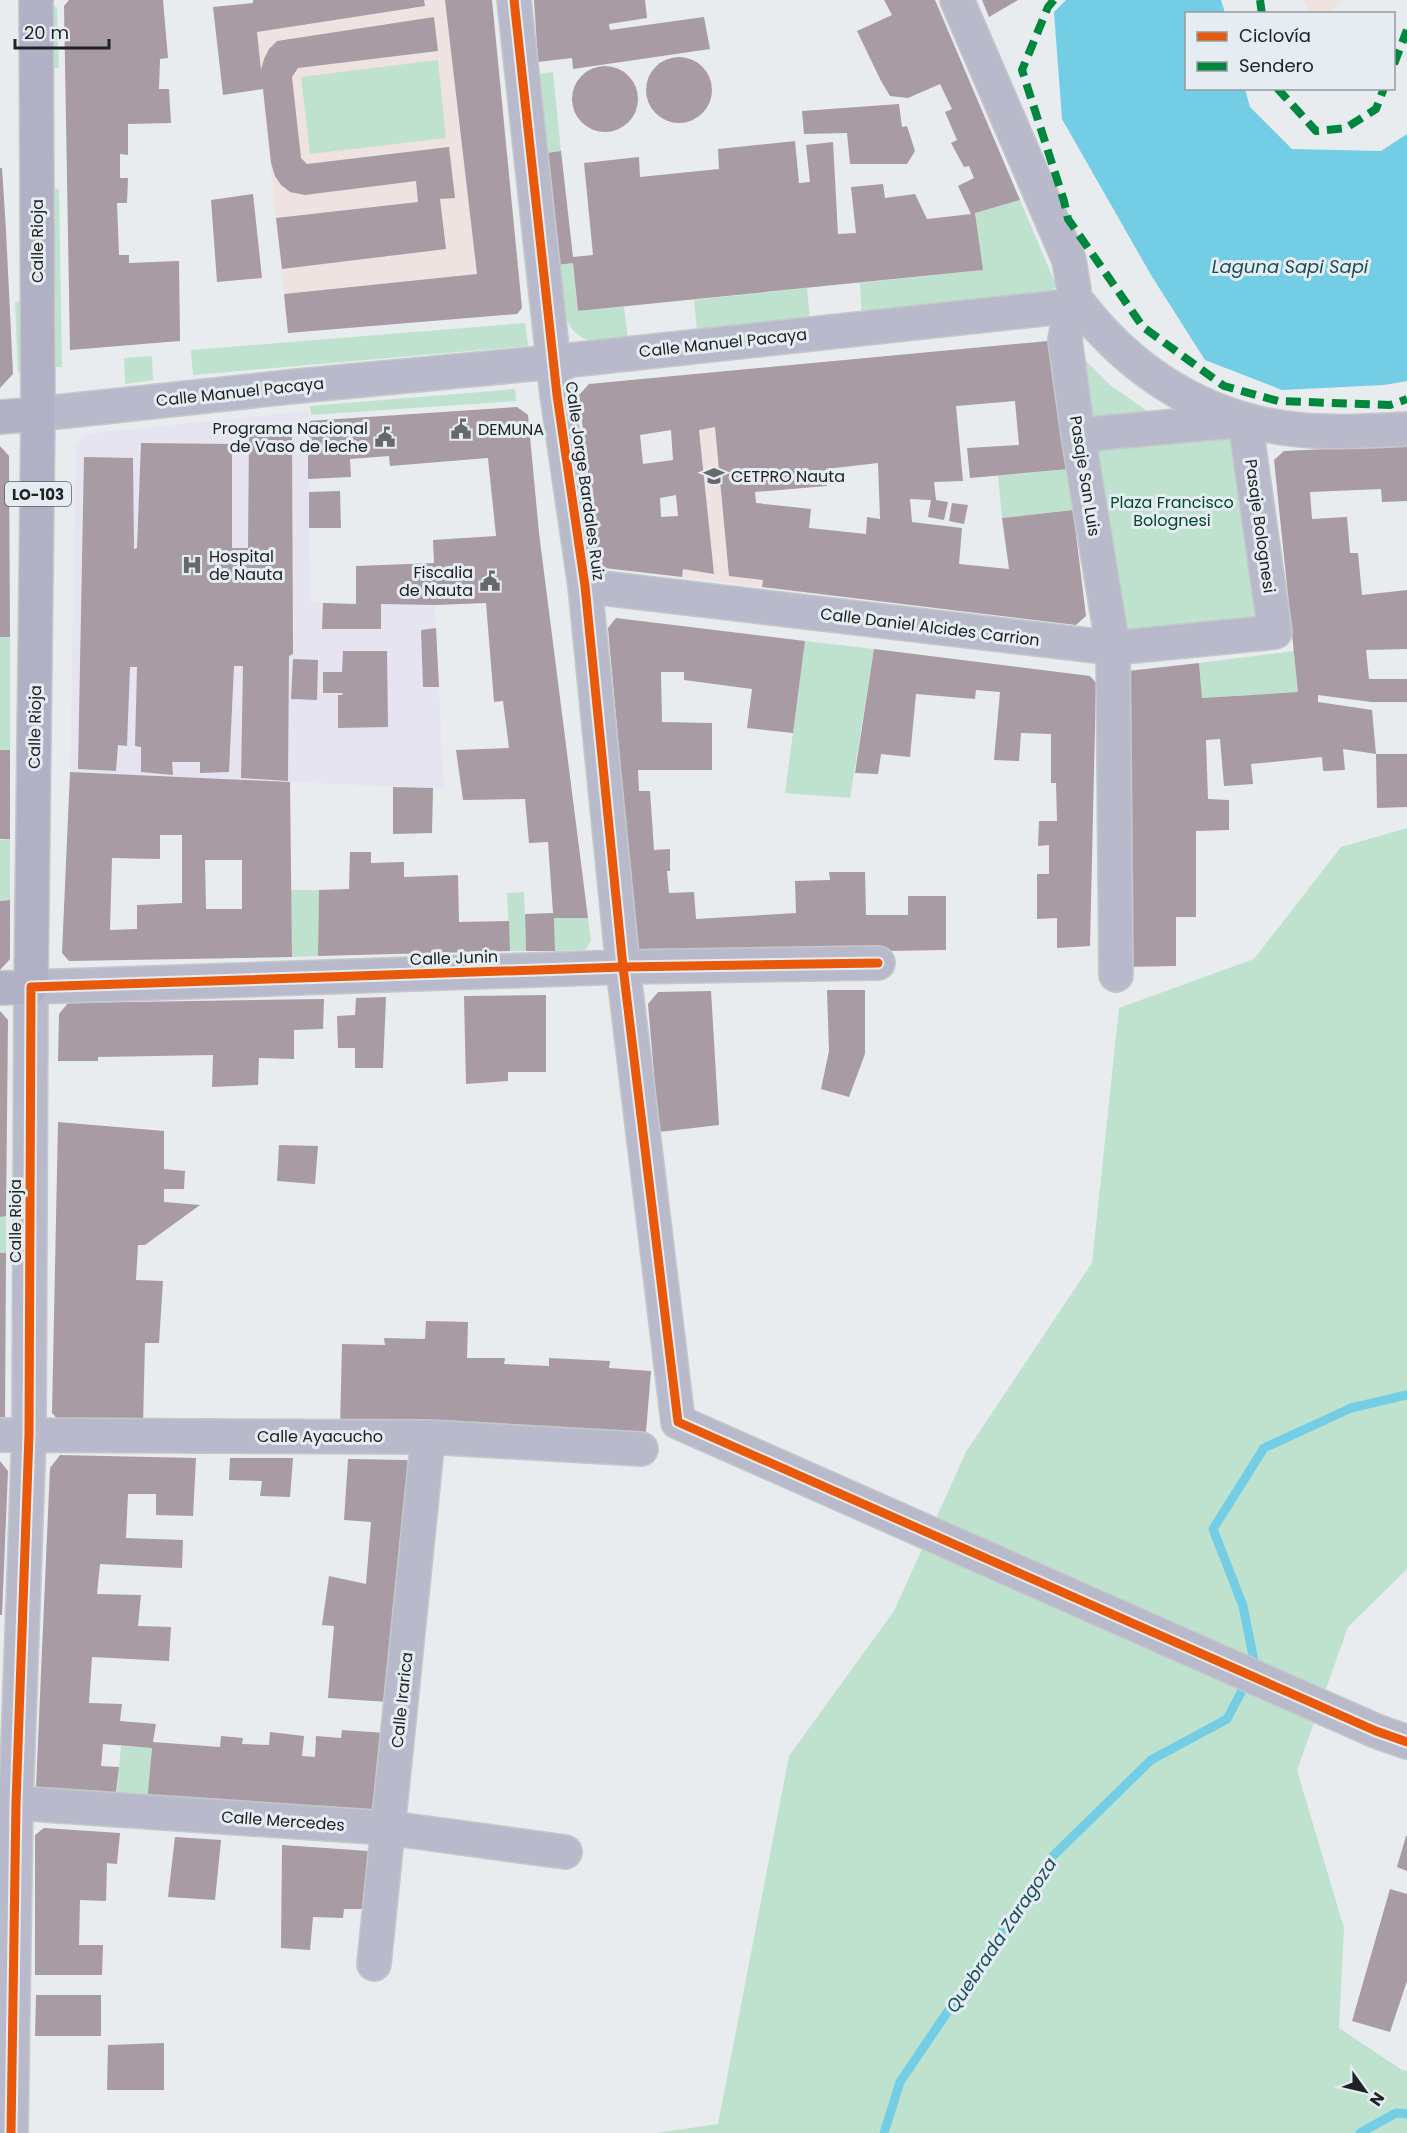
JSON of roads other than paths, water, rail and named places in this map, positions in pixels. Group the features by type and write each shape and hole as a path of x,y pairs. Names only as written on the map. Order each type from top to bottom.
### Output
{"main road":[{"name":"Calle Rioja","path":"15,987 38,414 36,0"},
{"name":"Calle Manuel Pacaya","path":"0,417 38,414"}],"street":[{"name":"Calle Jorge Bardales Ruiz","path":"514,0 553,362 585,586 623,968 678,1422 1376,1731 1407,1742"},
{"name":"Pasaje San Luis","path":"957,0 1069,260 1074,290 1065,340 1113,648 1116,975"},
{"path":"1072,306 1080,305 1107,337 1166,384 1211,410 1245,420 1300,430 1407,429"},
{"name":"Calle Manuel Pacaya","path":"38,414 1072,306"},
{"path":"1078,435 1245,420"},
{"name":"Pasaje Bolognesi","path":"1245,420 1275,632"},
{"name":"Calle Daniel Alcides Carrion","path":"585,586 1113,648 1275,632"},
{"name":"Calle Junin","path":"15,987 623,968 878,963"},
{"name":"Calle Rioja","path":"10,2133 13,2031 8,1802 14,1435 15,987"},
{"name":"Calle Ayacucho","path":"14,1435 428,1437 640,1449"},
{"name":"Calle Irarica","path":"374,1964 428,1437"},
{"name":"Calle Mercedes","path":"8,1802 389,1828 565,1852"}],"water":[{"name":"Laguna Sapi Sapi","path":"1066,0 1221,0 1225,12 1185,12 1185,90 1245,90 1250,107 1292,149 1381,151 1407,134 1407,381 1384,385 1282,390 1205,360 1151,275 1062,119 1054,12"}],"waterway":[{"name":"Quebrada Zaragoza","path":"884,2133 900,2082 1053,1856 1151,1760 1227,1719 1255,1666 1243,1606 1213,1529 1264,1448 1351,1408 1407,1395"},
{"path":"1360,2133 1396,2113 1407,2114"}],"place":[{"name":"DEMUNA","path":"461,429"},
{"name":"Programa Nacional de Vaso de leche","path":"385,437"},
{"name":"CETPRO Nauta","path":"714,476"},
{"name":"Hospital de Nauta","path":"192,565"},
{"name":"Fiscalia de Nauta","path":"490,581"}],"park label":[{"name":"Plaza Francisco Bolognesi","path":"1172,511"}]}
